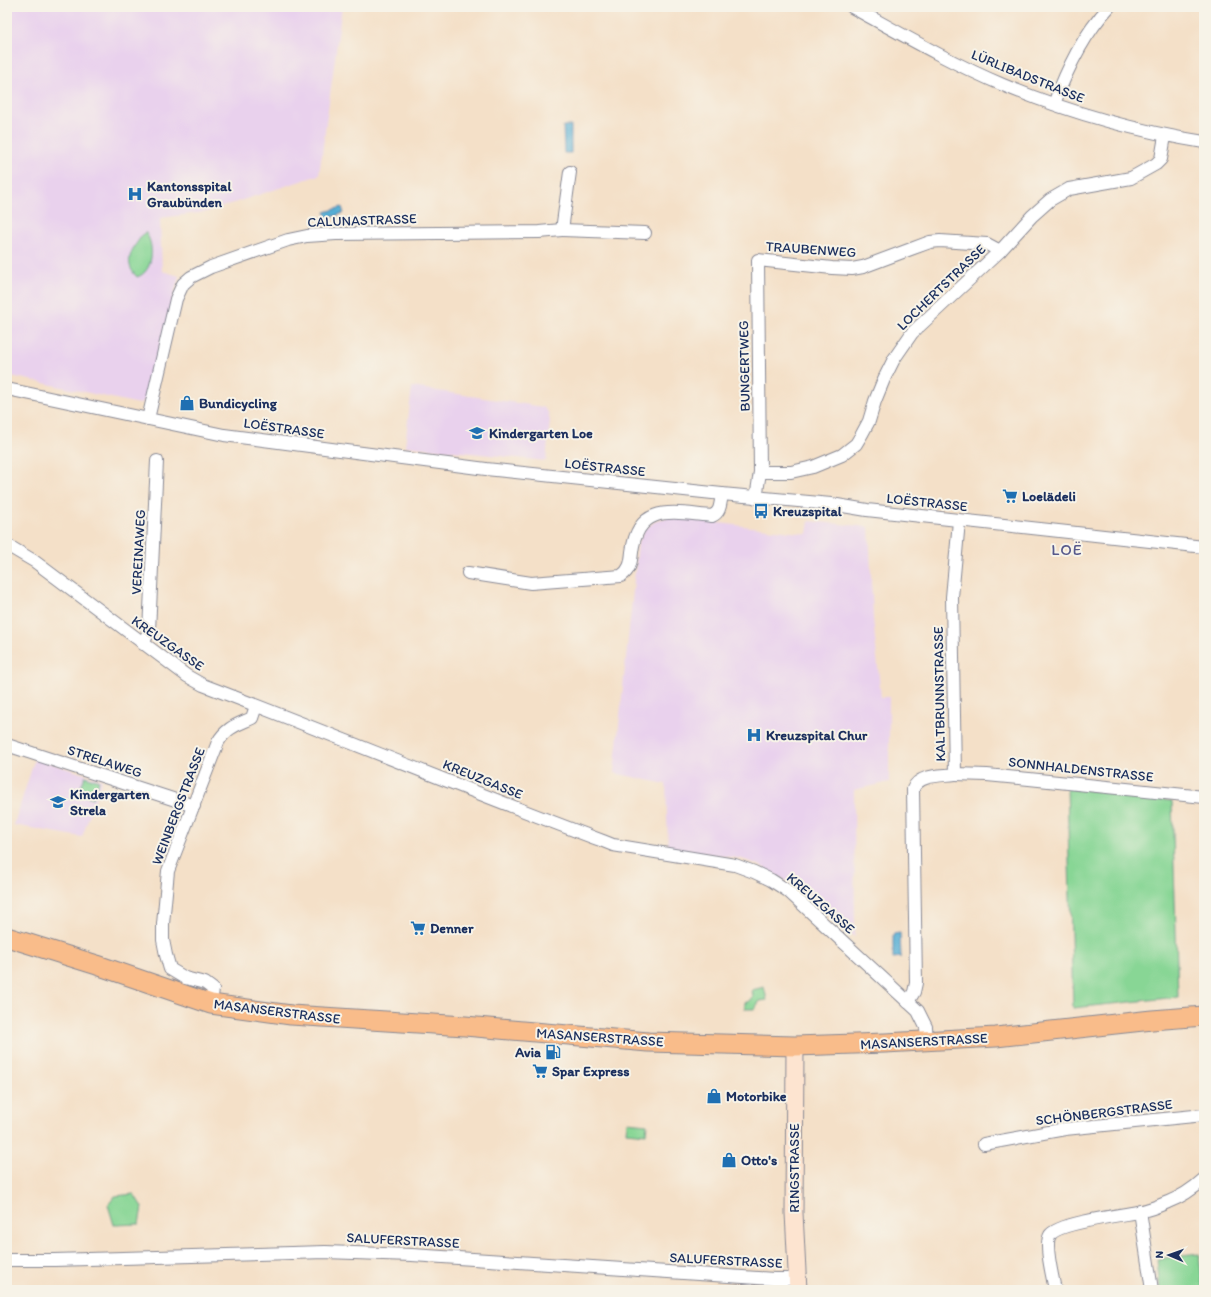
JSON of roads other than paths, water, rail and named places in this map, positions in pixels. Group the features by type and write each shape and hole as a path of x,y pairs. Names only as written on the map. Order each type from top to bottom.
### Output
{"main road":[{"name":"MASANSERSTRASSE","path":"7,937 211,1004 291,1015 465,1026 640,1041 795,1046 927,1041 996,1037 1152,1020 1204,1016"},
{"name":"RINGSTRASSE","path":"795,1046 794,1213 797,1284"}],"street":[{"name":"LÜRLIBADSTRASSE","path":"852,7 974,72 1002,85 1109,122 1165,136 1204,142"},
{"path":"1054,104 1076,52 1100,17 1109,7"},
{"name":"LOCHERTSTRASSE","path":"760,472 791,472 813,467 842,455 856,444 869,421 875,400 894,359 912,334 930,316 1000,251 1032,216 1050,200 1069,189 1076,187 1131,178 1156,164 1161,159 1165,136"},
{"path":"570,172 562,230 645,233"},
{"name":"CALUNASTRASSE","path":"148,419 176,299 180,289 191,277 211,267 270,245 308,236 336,234 539,232 562,230"},
{"name":"TRAUBENWEG","path":"758,260 852,269 863,268 917,246 940,241 987,244 1000,251"},
{"name":"BUNGERTWEG","path":"758,260 760,472"},
{"name":"LOËSTRASSE","path":"7,389 224,435 334,450 486,469 756,498 831,504 867,510 1204,547"},
{"name":"VEREINAWEG","path":"143,644 149,631 157,460"},
{"path":"756,498 760,472"},
{"path":"468,573 531,583 621,576 627,572 630,566 634,540 638,529 647,519 661,513 669,512 712,516 717,514 722,494"},
{"name":"KALTBRUNNSTRASSE","path":"908,1002 914,992 916,983 913,789 921,780 955,774 952,597 959,520"},
{"name":"KREUZGASSE","path":"7,544 34,561 187,676 203,685 523,812 613,845 735,865 771,880 788,891 918,1011 925,1022 927,1041"},
{"name":"WEINBERGSTRASSE","path":"211,1004 213,989 205,983 185,978 170,969 166,955 163,924 168,871 218,742 223,733 230,728 252,718 256,706"},
{"name":"STRELAWEG","path":"7,745 194,806"},
{"name":"SONNHALDENSTRASSE","path":"955,774 1015,777 1204,797"},
{"name":"SCHÖNBERGSTRASSE","path":"984,1144 1065,1129 1204,1115"},
{"path":"1054,1290 1048,1246 1050,1236 1056,1230 1090,1221 1140,1211 1168,1203 1196,1187 1204,1180"},
{"path":"1140,1211 1152,1290"},
{"name":"SALUFERSTRASSE","path":"7,1260 325,1252 412,1255 774,1279 797,1284"}],"water":[{"path":"563,126 571,126 571,153 564,153"},
{"path":"342,207 344,213 328,218 325,212"},
{"path":"900,933 901,957 893,958 893,934"}],"place":[{"name":"Kantonsspital Graubünden","path":"135,194"},
{"name":"Bundicycling","path":"187,403"},
{"name":"Kindergarten Loe","path":"477,433"},
{"name":"Loelädeli","path":"1010,496"},
{"name":"Kreuzspital","path":"761,511"},
{"name":"Kreuzspital Chur","path":"754,735"},
{"name":"Kindergarten Strela","path":"58,802"},
{"name":"Denner","path":"418,928"},
{"name":"Avia","path":"553,1052"},
{"name":"Spar Express","path":"540,1071"},
{"name":"Motorbike","path":"714,1096"},
{"name":"Otto's","path":"729,1160"}],"district":[{"name":"LOË","path":"1067,549"}]}
